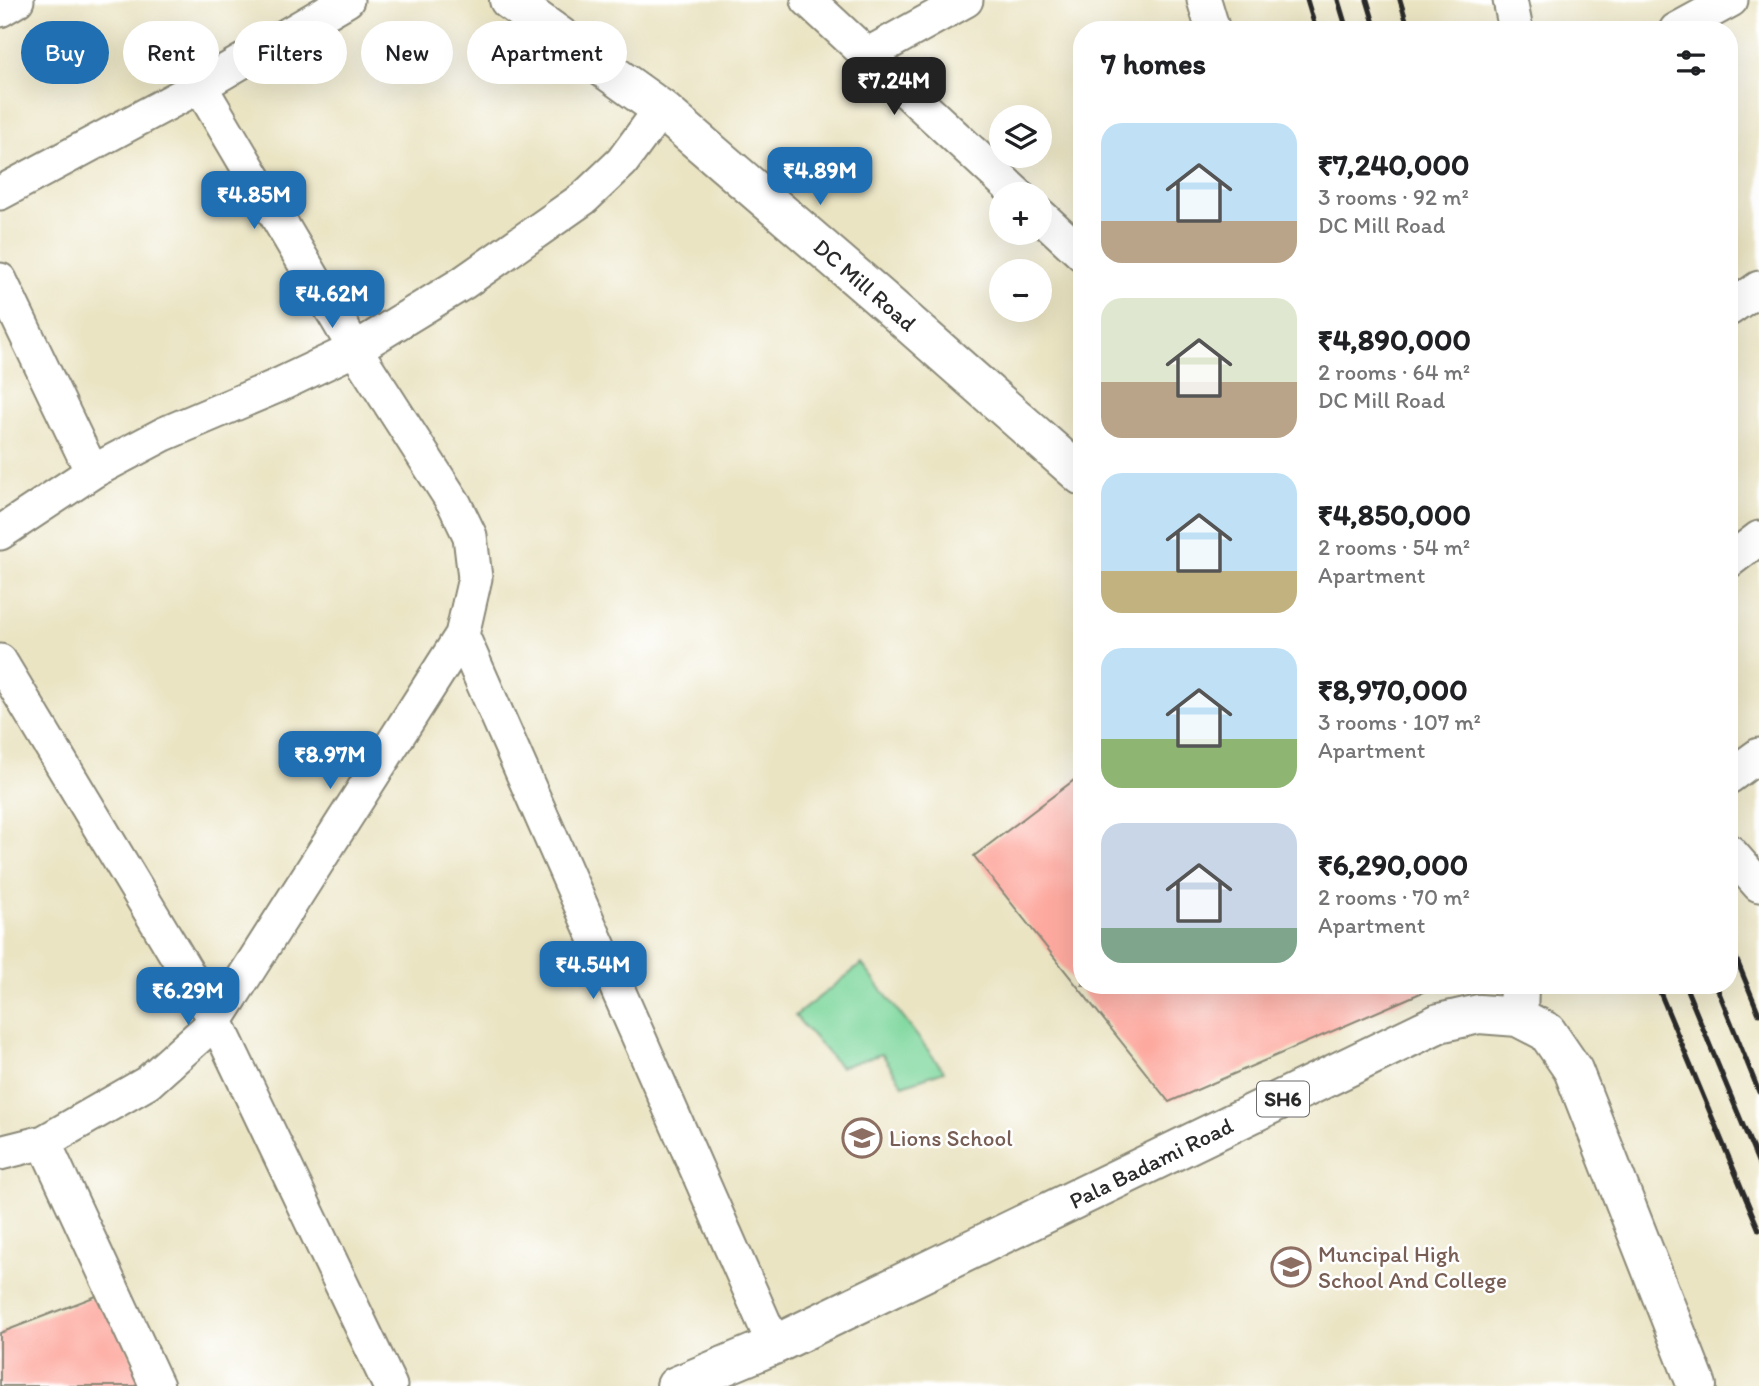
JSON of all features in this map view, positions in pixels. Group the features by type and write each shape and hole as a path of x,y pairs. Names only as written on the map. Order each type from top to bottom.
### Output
{"main road":[{"name":"DC Mill Road","path":"509,0 661,109 1073,468"},
{"name":"Pala Badami Road","path":"676,1386 774,1345 1439,1023 1519,1001 1546,1032 1573,1070 1697,1386"}],"street":[{"path":"0,10 17,0"},
{"path":"0,193 200,86 347,0"},
{"path":"808,0 1004,182"},
{"path":"867,55 966,0"},
{"path":"1204,0 1210,21"},
{"path":"1510,0 1514,21"},
{"path":"1692,21 1731,0"},
{"path":"0,1152 44,1142 147,1083 216,1021 462,635 475,578 470,536 455,505 355,349 200,86"},
{"path":"0,533 92,472 164,434 355,349 463,283 584,198 622,162 661,109"},
{"path":"1052,226 1073,246"},
{"path":"0,280 92,472"},
{"path":"1738,303 1759,288"},
{"path":"1738,554 1759,538"},
{"path":"462,635 774,1345"},
{"path":"0,661 216,1021 390,1386"},
{"path":"1738,770 1759,755"},
{"path":"1738,861 1759,884"},
{"path":"44,1142 157,1386"}],"green space":[{"path":"862,964 944,1071 903,1085 882,1054 840,1067 795,1016"}],"building":[{"path":"1073,781 1073,981 974,856"},
{"path":"1083,994 1418,994 1169,1102"},
{"path":"104,1293 144,1386 0,1386 0,1333"}],"railway":[{"path":"1307,0 1313,21"},
{"path":"1338,0 1344,21"},
{"path":"1367,0 1373,21"},
{"path":"1400,0 1406,21"},
{"path":"1738,963 1759,1014"},
{"path":"1661,994 1759,1230"},
{"path":"1689,994 1759,1164"},
{"path":"1720,994 1759,1092"}],"place":[{"name":"Lions School","path":"862,1138"},
{"name":"Muncipal High School And College","path":"1291,1267"}]}
